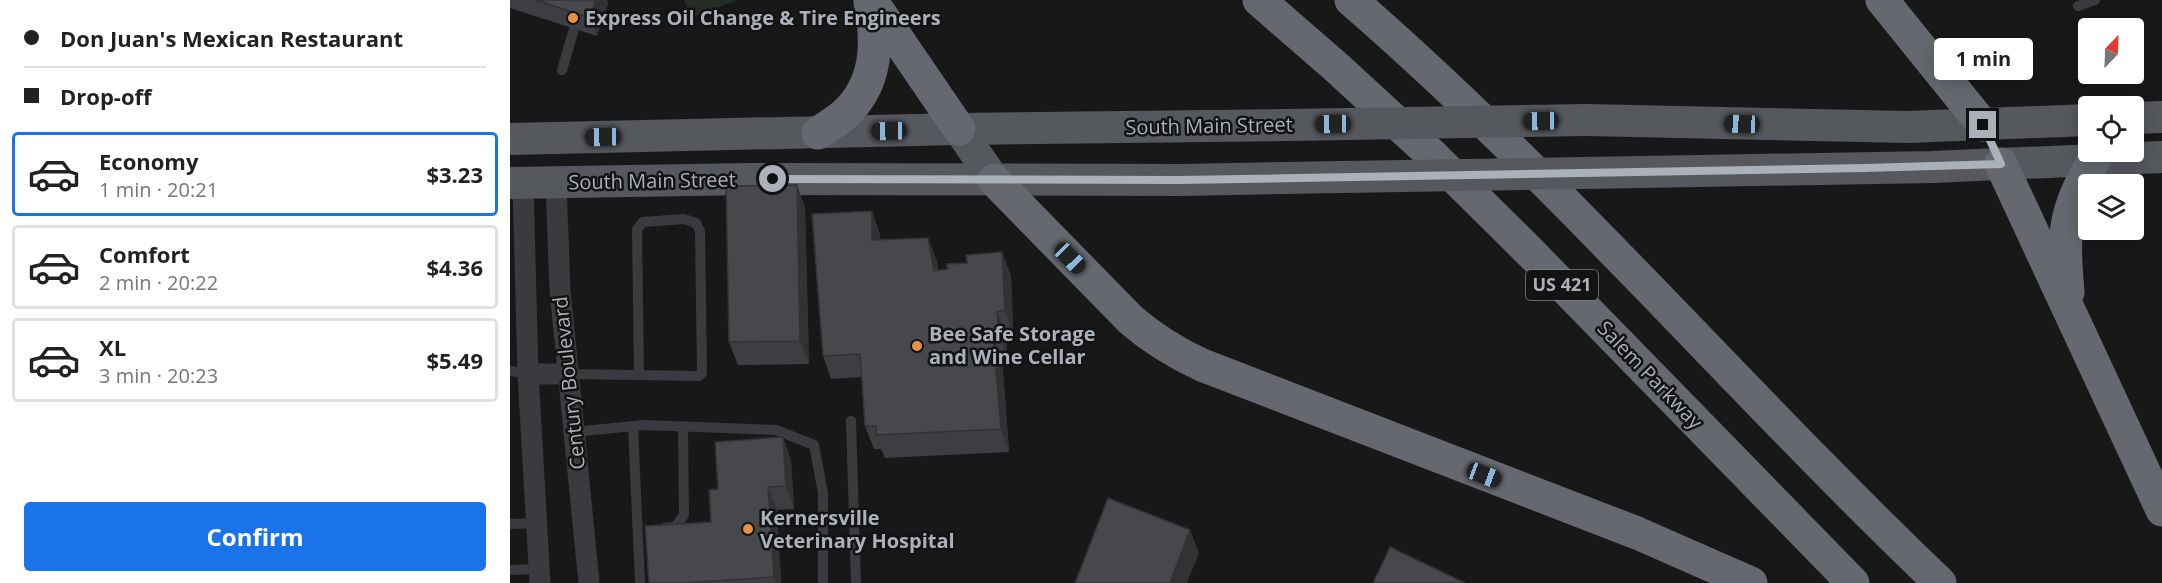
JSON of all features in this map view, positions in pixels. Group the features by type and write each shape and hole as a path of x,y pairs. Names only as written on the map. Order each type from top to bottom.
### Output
{"highway":[{"path":"870,0 959,129"},
{"path":"818,132 845,115 864,87 872,68 875,30 870,0"},
{"name":"Salem Parkway","path":"1259,0 1433,156 1529,251 1853,583"},
{"name":"US 421","path":"1351,0 1507,145 1883,529 1940,583"},
{"path":"1882,0 1983,125"},
{"path":"2069,311 2066,231 2074,196 2093,162"},
{"path":"2001,164 2162,510"},
{"path":"994,180 1131,320 1153,339 1176,353 1202,366 1637,533 1751,583"}],"main road":[{"path":"2144,118 2162,117"},
{"name":"South Main Street","path":"510,139 959,129 1587,120 1831,126 1983,125 2078,120"},
{"path":"1983,125 2001,164"},
{"path":"959,129 994,180"},
{"name":"South Main Street","path":"2144,158 2162,157"},
{"name":"South Main Street","path":"516,183 752,179 1180,180 1921,167 2078,161"}],"street":[{"name":"Century Boulevard","path":"516,183 519,373 540,576"},
{"name":"Century Boulevard","path":"556,183 558,263 589,583"},
{"path":"519,373 569,374"}],"lane":[{"path":"2082,3 2095,0"},
{"path":"562,70 574,29"},
{"path":"569,374 699,376 702,374 700,231 696,223 684,219 643,222 637,229 639,374"},
{"path":"851,421 856,583"},
{"path":"574,432 633,426 776,430 814,445 823,493 823,583"},
{"path":"633,426 647,530 640,583"},
{"path":"647,530 675,526 684,514 683,427"},
{"path":"510,524 536,523"},
{"path":"510,570 540,576"}],"shaded area":[{"path":"684,0 737,0 691,18"}],"building":[{"path":"536,0 596,0 590,18"},
{"path":"797,185 800,341 729,342 726,186"},
{"name":"Bee Safe Storage and Wine Cellar","path":"872,211 872,240 928,238 934,271 948,269 946,264 967,263 966,255 1002,252 1005,310 997,312 999,333 993,335 1001,429 876,435 876,426 865,426 860,354 823,356 812,214"},
{"name":"Kernersville Veterinary Hospital","path":"783,437 786,486 768,487 774,577 649,583 645,526 711,522 709,490 718,489 715,442"},
{"path":"1108,498 1190,530 1170,583 1075,583"},
{"path":"1390,547 1465,583 1373,583"}],"place":[{"name":"Express Oil Change & Tire Engineers","path":"573,18"},
{"name":"Bee Safe Storage and Wine Cellar","path":"917,346"},
{"name":"Kernersville Veterinary Hospital","path":"748,529"}],"route":[{"path":"773,179 1180,180 2001,164 1983,125"}]}
